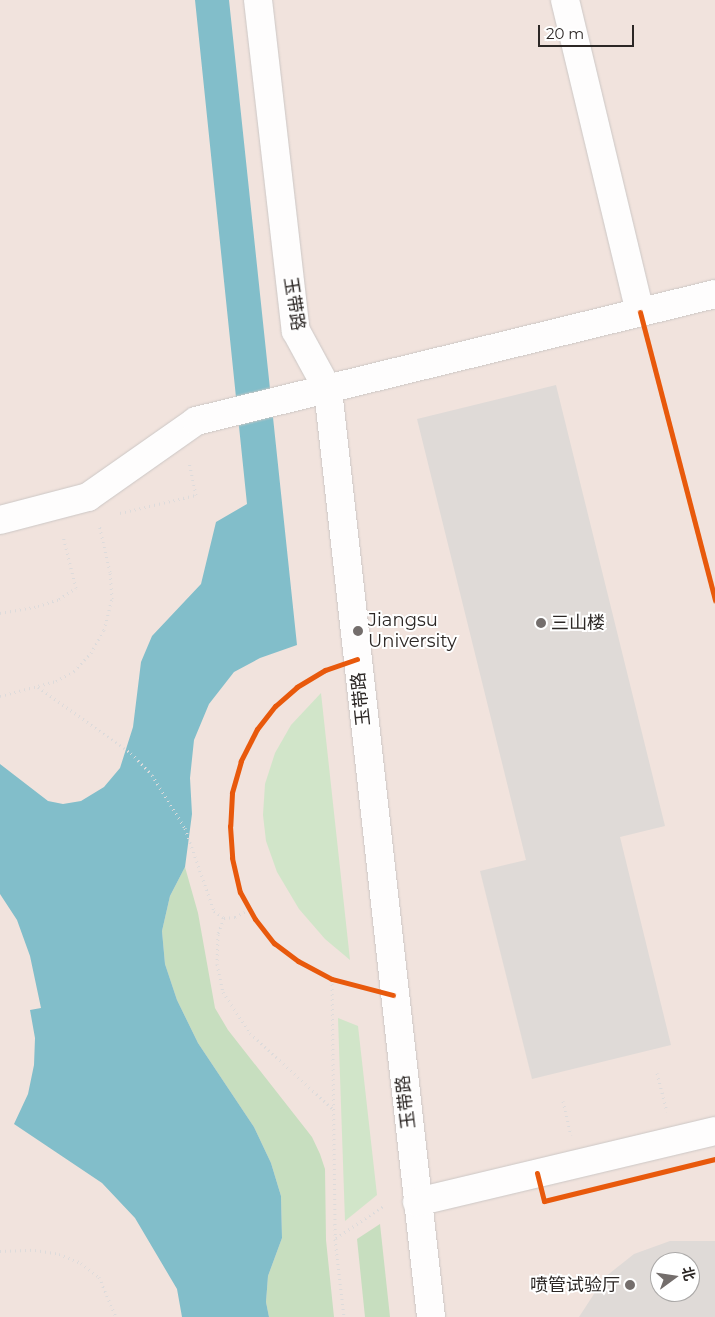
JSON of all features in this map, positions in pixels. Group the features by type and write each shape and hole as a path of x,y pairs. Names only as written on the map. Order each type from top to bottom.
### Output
{"lane":[{"name":"玉带路","path":"258,0 296,331 328,390 431,1317"},
{"path":"565,0 640,312"},
{"path":"0,520 93,508 196,421 715,294"},
{"path":"417,1202 715,1131"}],"path":[{"path":"0,696 38,687 74,671 91,653 104,630 112,599 110,572 93,508 196,495 181,432"},
{"path":"0,613 38,606 59,599 76,588 61,527"},
{"path":"38,687 131,753 170,799 185,828 207,899 214,911 224,918 235,917 251,911 245,900"},
{"path":"224,918 218,934 217,964 224,992 250,1033 333,1109"},
{"path":"323,974 341,981"},
{"path":"332,979 335,1239 344,1317"},
{"path":"657,1073 668,1116"},
{"path":"562,1101 573,1142"},
{"path":"335,1239 385,1205"},
{"path":"0,1251 35,1250 59,1254 81,1263 99,1277 116,1317"}],"shaded area":[{"name":"Jiangsu University","path":"0,0 715,0 715,1317 0,1317"}],"green space":[{"path":"321,693 350,960 325,939 299,909 277,872 266,841 263,815 265,784 275,753 291,725"},
{"path":"185,867 198,913 215,1008 228,1030 312,1137 325,1169 326,1240 334,1317 269,1317 266,1302 268,1276 282,1238 281,1196 271,1163 254,1127 198,1043 177,1000 165,964 162,931 170,896"},
{"path":"338,1018 358,1026 377,1195 345,1221"},
{"path":"380,1224 390,1317 365,1317 357,1239"}],"water":[{"path":"195,0 229,0 297,645 260,658 234,672 209,704 194,740 190,778 192,814 185,867 170,896 162,931 165,964 177,1000 198,1043 254,1127 271,1163 281,1196 282,1238 268,1276 266,1302 269,1317 182,1317 177,1289 135,1218 102,1183 14,1124 28,1094 34,1065 35,1038 30,1010 41,1008 30,956 17,920 0,894 0,764 48,801 63,804 81,801 104,787 120,768 133,727 141,662 152,636 201,584 216,522 247,504"}],"building":[{"name":"三山楼","path":"556,385 665,826 620,837 671,1045 532,1079 480,871 526,860 417,419"},
{"name":"喷管试验厅","path":"670,1241 715,1241 715,1317 579,1317 605,1277 634,1254"}],"cycle path":[{"path":"640,312 715,600"},
{"path":"357,659 325,670 297,687 275,706 257,729 241,761 232,793 230,826 232,858 240,892 255,919 274,943 298,961 332,979 393,995"},
{"path":"537,1173 544,1201 715,1159"}],"place":[{"name":"三山楼","path":"541,623"},
{"name":"Jiangsu University","path":"358,631"},
{"name":"喷管试验厅","path":"630,1285"}]}
